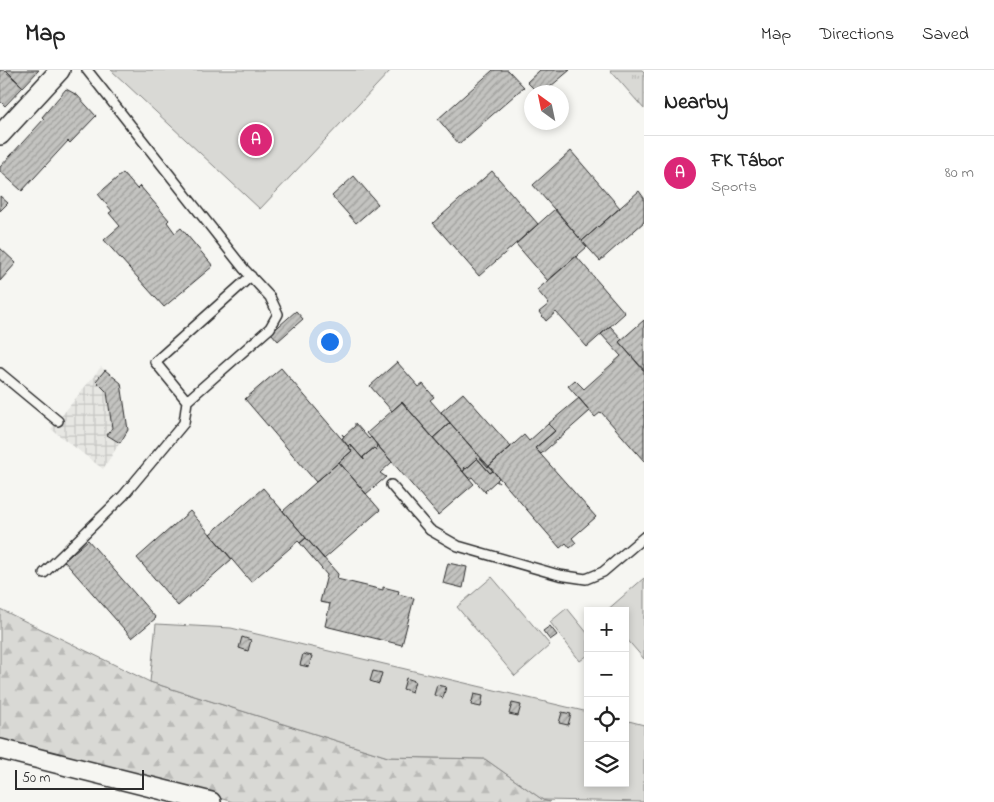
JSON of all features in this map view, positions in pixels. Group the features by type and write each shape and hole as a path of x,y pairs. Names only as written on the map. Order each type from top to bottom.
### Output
{"street":[{"path":"0,135 60,70"},
{"path":"0,749 211,802"}],"lane":[{"path":"44,573 123,496 142,474 184,422 187,401 270,328 278,314 270,297 251,276 88,70"},
{"path":"187,401 155,362 251,276"},
{"path":"0,373 58,421"},
{"path":"391,485 430,530 458,546 559,575 586,580 603,572 644,537"}],"shaded area":[{"path":"101,367 121,383 128,430 103,469 51,429"}],"green space":[{"path":"111,70 391,70 260,209"},
{"path":"610,70 642,70 644,72 644,109"},
{"path":"492,577 550,645 515,676 457,607"},
{"path":"644,578 644,659 629,642 629,607 611,607"},
{"path":"567,608 584,629 584,658 580,661 550,622"},
{"path":"0,609 150,682 388,757 485,759 543,800 550,802 233,802 142,776 0,741"},
{"path":"156,624 231,628 584,711 584,787 629,787 629,721 644,725 644,802 543,800 485,759 388,757 150,682"}],"building":[{"path":"0,70 4,70 23,87 5,106 0,101"},
{"path":"6,70 39,70 23,87"},
{"path":"493,70 508,70 524,87 459,144 438,119"},
{"path":"540,70 570,70 552,85 530,85 527,82"},
{"path":"66,89 77,95 96,116 70,143 68,141 22,191 0,171 0,167 44,119 42,117"},
{"path":"571,151 620,208 582,241 533,185"},
{"path":"492,171 538,224 479,276 433,223"},
{"path":"123,173 137,189 140,186 169,220 167,222 175,233 181,228 213,266 164,307 104,240 120,226 109,213 112,211 98,194"},
{"path":"354,176 378,204 356,223 332,196"},
{"path":"639,191 644,198 644,222 600,261 582,241"},
{"path":"0,196 8,203 0,211"},
{"path":"555,209 587,247 548,281 516,244"},
{"path":"0,248 16,263 0,281"},
{"path":"576,256 625,313 587,347 556,312 546,321 539,312 549,304 537,290"},
{"path":"296,311 303,319 278,341 271,333"},
{"path":"644,320 644,370 619,342"},
{"path":"610,326 622,339 619,342 644,371 644,461 601,412 595,417 568,386 575,380 584,389 621,356 601,334"},
{"path":"397,362 419,387 423,384 434,397 430,400 450,423 433,438 402,402 392,411 370,386"},
{"path":"281,368 352,451 316,482 245,399"},
{"path":"105,370 121,383 128,430 120,443 107,435 112,428 107,392 96,381"},
{"path":"463,393 511,447 488,467 441,412"},
{"path":"579,398 590,411 541,454 535,448 555,431 548,424"},
{"path":"402,402 474,484 438,515 367,433"},
{"path":"355,423 377,445 376,450 374,448 363,457 364,460 342,438 344,437 342,434 344,436 355,426"},
{"path":"450,423 493,471 490,473 476,457 477,459 466,469 464,467 463,472 433,438"},
{"path":"548,424 555,431 535,448 596,517 572,538 576,543 570,548 566,543 560,548 489,466 524,435 529,441"},
{"path":"350,444 364,460 363,457 374,448 376,450 377,445 392,462 380,473 386,477 366,494 339,462 352,451 348,446"},
{"path":"476,457 490,473 493,471 499,478 497,480 499,483 496,481 485,491 486,493 472,477 469,479 463,472 464,467 466,469 477,459"},
{"path":"339,462 380,510 324,559 283,511"},
{"path":"263,488 306,538 300,543 298,541 251,582 210,534"},
{"path":"190,511 232,559 178,606 137,558"},
{"path":"306,538 338,574 337,579 383,590 383,587 399,591 398,594 414,598 402,645 325,626 330,604 320,602 327,575 300,543"},
{"path":"88,540 156,618 132,638 64,561"},
{"path":"448,563 467,567 463,588 443,583"},
{"path":"550,626 557,635 550,640 543,631"},
{"path":"242,637 251,640 248,651 239,648"},
{"path":"303,654 312,656 309,667 300,665"},
{"path":"373,671 382,673 379,684 370,681"},
{"path":"406,678 415,681 412,692 403,689"},
{"path":"437,685 446,687 443,698 434,695"},
{"path":"474,694 483,696 481,707 471,705"},
{"path":"512,703 521,705 518,716 509,714"},
{"path":"562,712 571,714 568,725 559,723"}],"place":[{"name":"FK Tábor","path":"256,140"}]}
